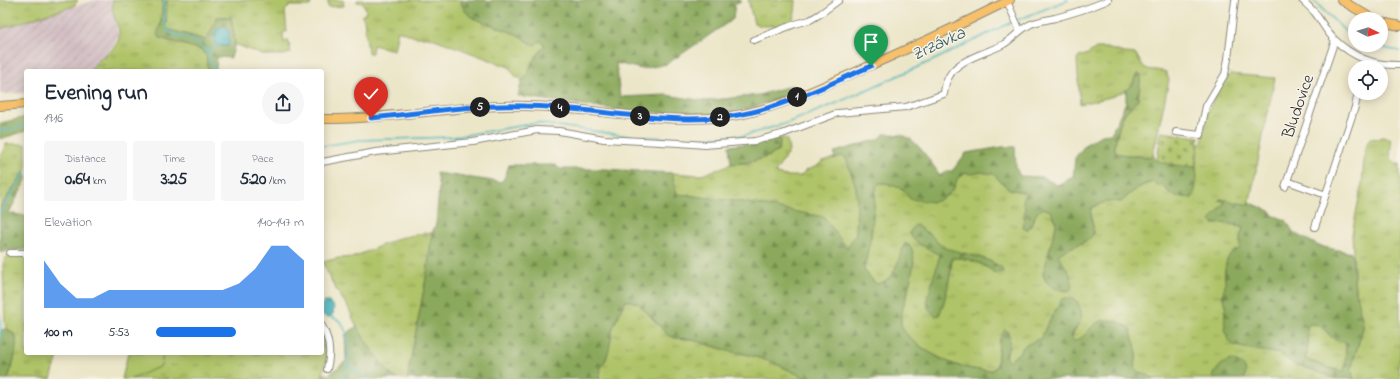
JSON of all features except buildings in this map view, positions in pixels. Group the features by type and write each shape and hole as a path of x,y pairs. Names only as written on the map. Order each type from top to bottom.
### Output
{"main road":[{"path":"1341,0 1362,12"},
{"path":"324,119 371,118 481,107 524,106 569,108 665,118 716,118 744,114 797,97 871,66 1009,1"},
{"path":"1388,23 1400,26"},
{"path":"0,106 24,104"}],"street":[{"path":"754,40 795,24 810,20 840,0"},
{"path":"324,162 376,152 473,142 537,130 559,131 604,139 679,144 705,145 755,141 782,134 838,113 906,107 944,94 944,87 948,77 957,66 977,55 1002,45 1014,37 1019,29 1096,6 1108,0"},
{"path":"1176,132 1200,135 1206,106 1225,74 1235,0"},
{"path":"1302,0 1315,12 1334,40 1353,54 1379,64 1400,65"},
{"path":"1009,1 1019,29"},
{"name":"Bludovice","path":"1326,195 1286,184 1334,40"},
{"path":"1315,227 1356,100"},
{"path":"10,253 24,253"},
{"path":"324,331 329,344 330,358 327,369"}],"shaded area":[{"path":"96,0 111,0 118,36 108,53 98,61 92,69 24,69 24,93 0,94 0,29"}],"green space":[{"path":"0,0 78,0 74,6 0,29"},
{"path":"112,0 163,0 161,23 158,35 166,40 201,49 206,54 208,69 92,69 96,63 113,49 118,41 119,33 113,14"},
{"path":"163,0 167,0 166,26 170,30 206,40 217,17 231,17 235,43 231,58 217,57 216,69 208,69 206,56 202,50 160,38 157,35 161,23"},
{"path":"167,0 316,0 311,1 310,6 289,6 285,11 287,32 283,32 284,43 288,39 291,53 283,55 262,55 235,44 231,17 217,17 206,40 170,30 166,26"},
{"path":"328,0 343,0 344,6 328,7"},
{"path":"357,0 460,0 467,13 473,18 516,34 534,45 540,41 545,46 532,62 526,78 523,80 516,77 509,67 429,37 415,37 398,30 394,50 373,45 372,53 368,53 364,19 361,16 365,14 366,10 363,3 357,2"},
{"path":"460,0 486,0 488,2 493,0 740,0 741,2 735,3 733,19 667,64 642,69 616,63 620,97 666,95 705,101 759,95 794,85 782,97 752,108 716,114 634,112 518,96 522,80 526,78 532,62 545,45 540,41 534,45 516,34 473,18 464,10"},
{"path":"748,0 796,0 793,19 782,26 758,25 754,23"},
{"path":"1096,48 1106,48 1136,54 1139,61 1145,68 1166,72 1169,80 1153,155 1149,157 1119,154 1115,151 1114,147 1121,121 1125,113 1138,99 1141,75 1136,75 1133,82 1122,93 1080,104 1077,60 1079,57 1088,54"},
{"path":"1138,73 1141,75 1138,99 1125,113 1121,121 1114,147 1115,151 1119,154 1149,157 1153,155 1157,161 1174,165 1196,167 1196,187 1192,198 1174,196 1164,187 1154,182 1143,185 1134,190 1121,202 1105,202 1091,208 1093,234 1091,237 1058,255 1071,276 1071,290 1062,290 1050,285 1043,274 1056,226 1056,221 1051,211 1043,208 1037,213 1027,230 1023,228 1025,211 1023,201 1025,194 1023,192 1009,189 993,174 980,172 971,174 966,173 957,179 954,188 948,195 932,202 910,199 903,189 886,183 880,183 876,187 871,236 864,269 876,284 883,283 892,274 905,243 911,248 914,256 913,267 901,316 901,324 904,331 917,344 952,364 972,369 993,370 997,366 999,342 1005,329 1009,336 1007,354 1008,362 1019,353 1024,346 1041,338 1061,300 1069,298 1077,301 1082,314 1080,322 1073,333 1072,339 1074,341 1081,338 1091,327 1099,322 1112,320 1121,323 1130,328 1137,352 1135,367 1141,373 1156,379 808,379 772,362 690,339 675,338 668,335 639,304 631,301 625,301 613,327 609,350 601,367 599,379 407,379 427,273 432,233 436,224 439,188 436,173 501,182 505,177 509,165 556,165 560,169 605,169 672,173 677,194 750,203 824,217 847,248 856,234 856,187 846,158 842,156 834,159 835,152 879,139 884,134 900,135 909,138 918,146 940,175 947,171 952,171 966,153 1002,147 1015,147 1016,168 1020,176 1042,177 1057,185 1073,177 1075,158 1086,144 1101,135 1111,134 1126,102 1126,90 1133,84"},
{"path":"1230,74 1275,78 1249,205 1221,199 1220,200 1225,201 1216,215 1213,224 1228,223 1243,228 1240,238 1241,249 1235,251 1227,260 1224,275 1226,283 1222,296 1226,305 1225,311 1250,349 1280,354 1296,366 1301,366 1338,379 1244,379 1246,375 1215,373 1212,379 1156,379 1141,373 1135,367 1137,352 1094,325 1082,339 1074,341 1072,339 1073,333 1080,323 1077,301 1072,299 1064,299 1053,314 1041,338 1024,346 1019,353 1008,362 1006,355 1009,346 1003,335 999,343 996,366 993,370 968,368 953,364 926,350 910,338 904,331 901,325 901,317 914,262 902,252 896,268 890,277 881,283 876,284 865,271 864,269 871,236 876,187 880,183 886,183 903,189 920,201 937,201 954,188 957,179 966,173 984,172 993,174 1009,189 1026,194 1023,201 1025,204 1024,220 1031,227 1035,216 1040,210 1043,208 1051,211 1056,221 1056,226 1043,274 1046,282 1056,288 1068,291 1070,278 1069,274 1058,255 1091,237 1093,234 1093,224 1091,208 1105,202 1121,202 1136,189 1154,182 1164,187 1168,192 1192,198 1197,179 1196,165 1199,144 1202,142 1208,111 1219,90","holes":["936,242 952,251 987,260 1002,268 1003,272 995,273 975,262 952,258 951,272 942,308 932,285 940,255 932,251"]},
{"path":"24,117 24,132 0,139 0,123"},
{"path":"1161,132 1199,137 1195,167 1174,165 1157,161"},
{"path":"1380,137 1390,138 1390,157 1397,164 1400,164 1400,355 1398,369 1400,372 1400,379 1354,379 1351,369 1363,328 1355,291 1352,234 1362,183 1365,148 1370,138 1379,139"},
{"path":"779,138 784,138 787,140 789,151 775,173 781,175 801,176 805,171 817,166 823,161 842,156 846,158 856,187 857,203 856,234 847,248 750,203 676,194 672,173 702,175 731,164 748,163 770,156 778,151 780,143"},
{"path":"779,138 780,143 778,151 773,154 744,163 731,164 729,146"},
{"path":"6,144 24,144 24,172 0,208 0,157"},
{"path":"24,172 24,184 9,213 24,216 24,250 0,252 0,208"},
{"path":"1221,199 1249,205 1249,202 1272,212 1272,215 1286,220 1293,232 1319,246 1352,253 1355,291 1363,322 1363,328 1351,369 1354,379 1338,379 1295,365 1280,354 1236,346 1229,341 1225,329 1226,303 1223,298 1226,262 1231,254 1240,249 1240,238 1243,228 1228,223 1215,224 1210,221 1225,202 1219,200","holes":["1311,324 1321,327 1335,340 1345,343 1344,372 1305,359 1308,346 1307,326"]},
{"path":"915,225 931,235 942,247 992,262 1002,268 1003,272 995,273 975,262 952,258 944,301 939,315 935,316 928,308 927,300 940,255 914,240 909,233"},
{"path":"432,233 427,273 407,379 396,378 382,365 362,335 347,306 333,284 324,264 324,262 339,258 354,257 399,238"},
{"path":"24,254 24,355 58,355 51,379 8,379 14,360 16,336 5,326 3,266 4,260 10,256"},
{"path":"625,301 631,301 639,304 668,335 675,338 690,339 772,362 808,379 599,379 601,367 606,359 613,327"},
{"path":"1311,324 1321,327 1335,340 1345,343 1345,372 1305,359 1308,346 1307,326"},
{"path":"357,326 386,369 397,379 321,379 323,373 329,375 346,361 345,335"},
{"path":"6,328 16,336 16,347 8,379 0,379 0,331"},
{"path":"324,337 326,343 325,366 321,379 131,379 161,366 163,355 324,355"},
{"path":"128,355 163,355 161,366 131,379 122,379"},
{"path":"1231,360 1244,366 1246,371 1244,379 1212,379 1219,367"}],"water":[{"path":"216,29 227,29 229,32 229,45 217,46 215,42"},
{"path":"329,302 334,307 333,314 330,317 324,316 324,303"}],"waterway":[{"path":"164,0 164,18 167,28 173,34 193,40 202,46 214,69"},
{"name":"Zrzávka","path":"1017,20 1068,0"},
{"name":"Zrzávka","path":"1313,0 1348,33"},
{"name":"Zrzávka","path":"324,146 360,140 453,137 537,123 621,135 683,139 743,136 787,123 832,105 936,59 1014,21"},
{"path":"207,52 216,45"},
{"name":"Zrzávka","path":"1388,49 1400,51"},
{"name":"Zrzávka","path":"0,131 24,126"},
{"path":"0,214 24,174"},
{"path":"0,314 0,342"},
{"path":"330,316 341,322 349,338 348,364 367,379"},
{"path":"342,379 347,371 348,364"}],"route":[{"path":"371,118 492,106 524,106 569,108 646,117 683,119 716,118 761,110 797,97 871,66"}]}
